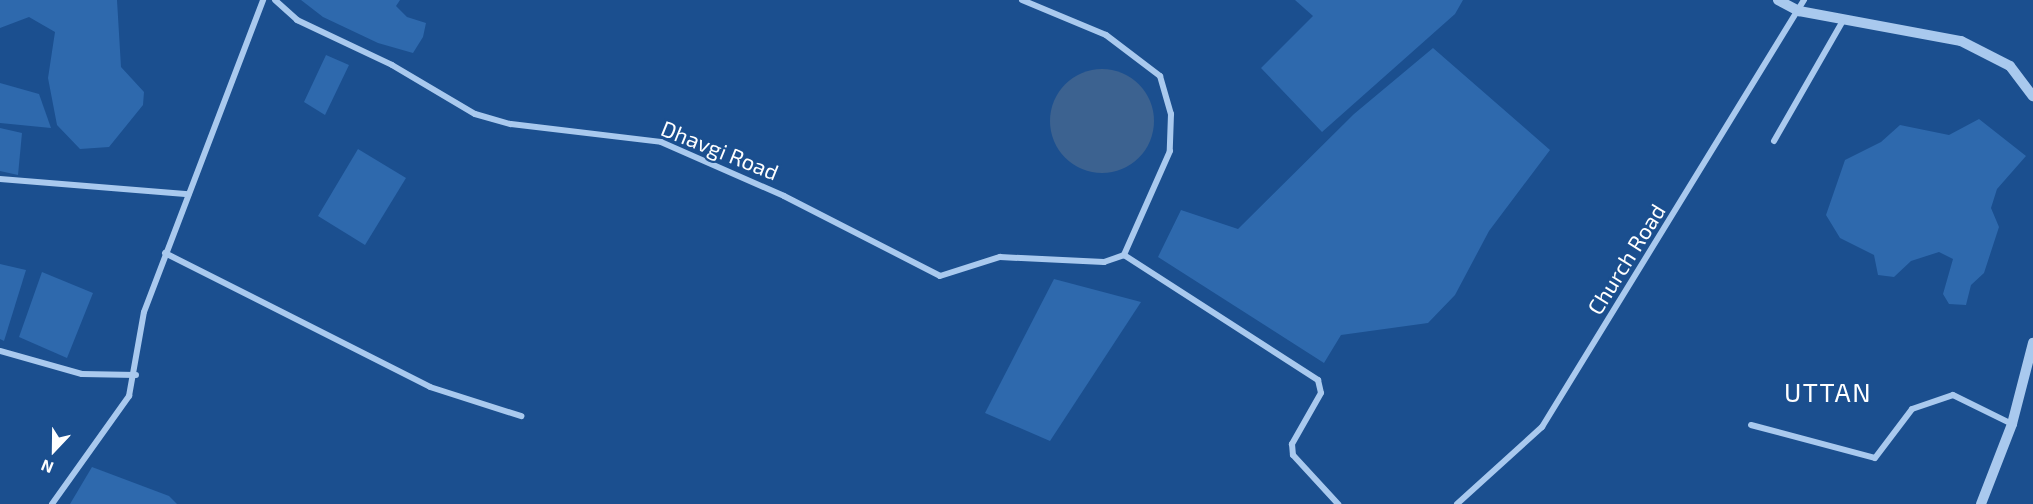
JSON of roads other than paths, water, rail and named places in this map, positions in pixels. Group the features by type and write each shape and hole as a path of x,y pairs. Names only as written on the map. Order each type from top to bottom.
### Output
{"street":[{"path":"52,504 129,396 136,375 144,312 263,0"},
{"name":"Dhavgi Road","path":"275,0 297,20 392,65 475,114 511,124 661,142 784,196 940,276 1000,257 1104,262 1124,255"},
{"path":"1022,0 1106,35 1160,75 1172,114 1170,151 1124,255 1318,380 1321,393 1292,444 1293,455 1338,504"},
{"path":"1778,0 1799,11 1961,41 2010,66 2033,96"},
{"name":"Church Road","path":"1457,504 1542,427 1804,0"},
{"path":"1774,141 1844,19"},
{"path":"0,179 188,194"},
{"path":"165,253 430,387 521,416"},
{"path":"1981,504 2012,424 2033,343"},
{"path":"0,351 81,374 136,375"},
{"path":"1751,425 1875,458 1912,409 1953,395 2012,424"}],"district":[{"name":"UTTAN","path":"1828,392"}]}
